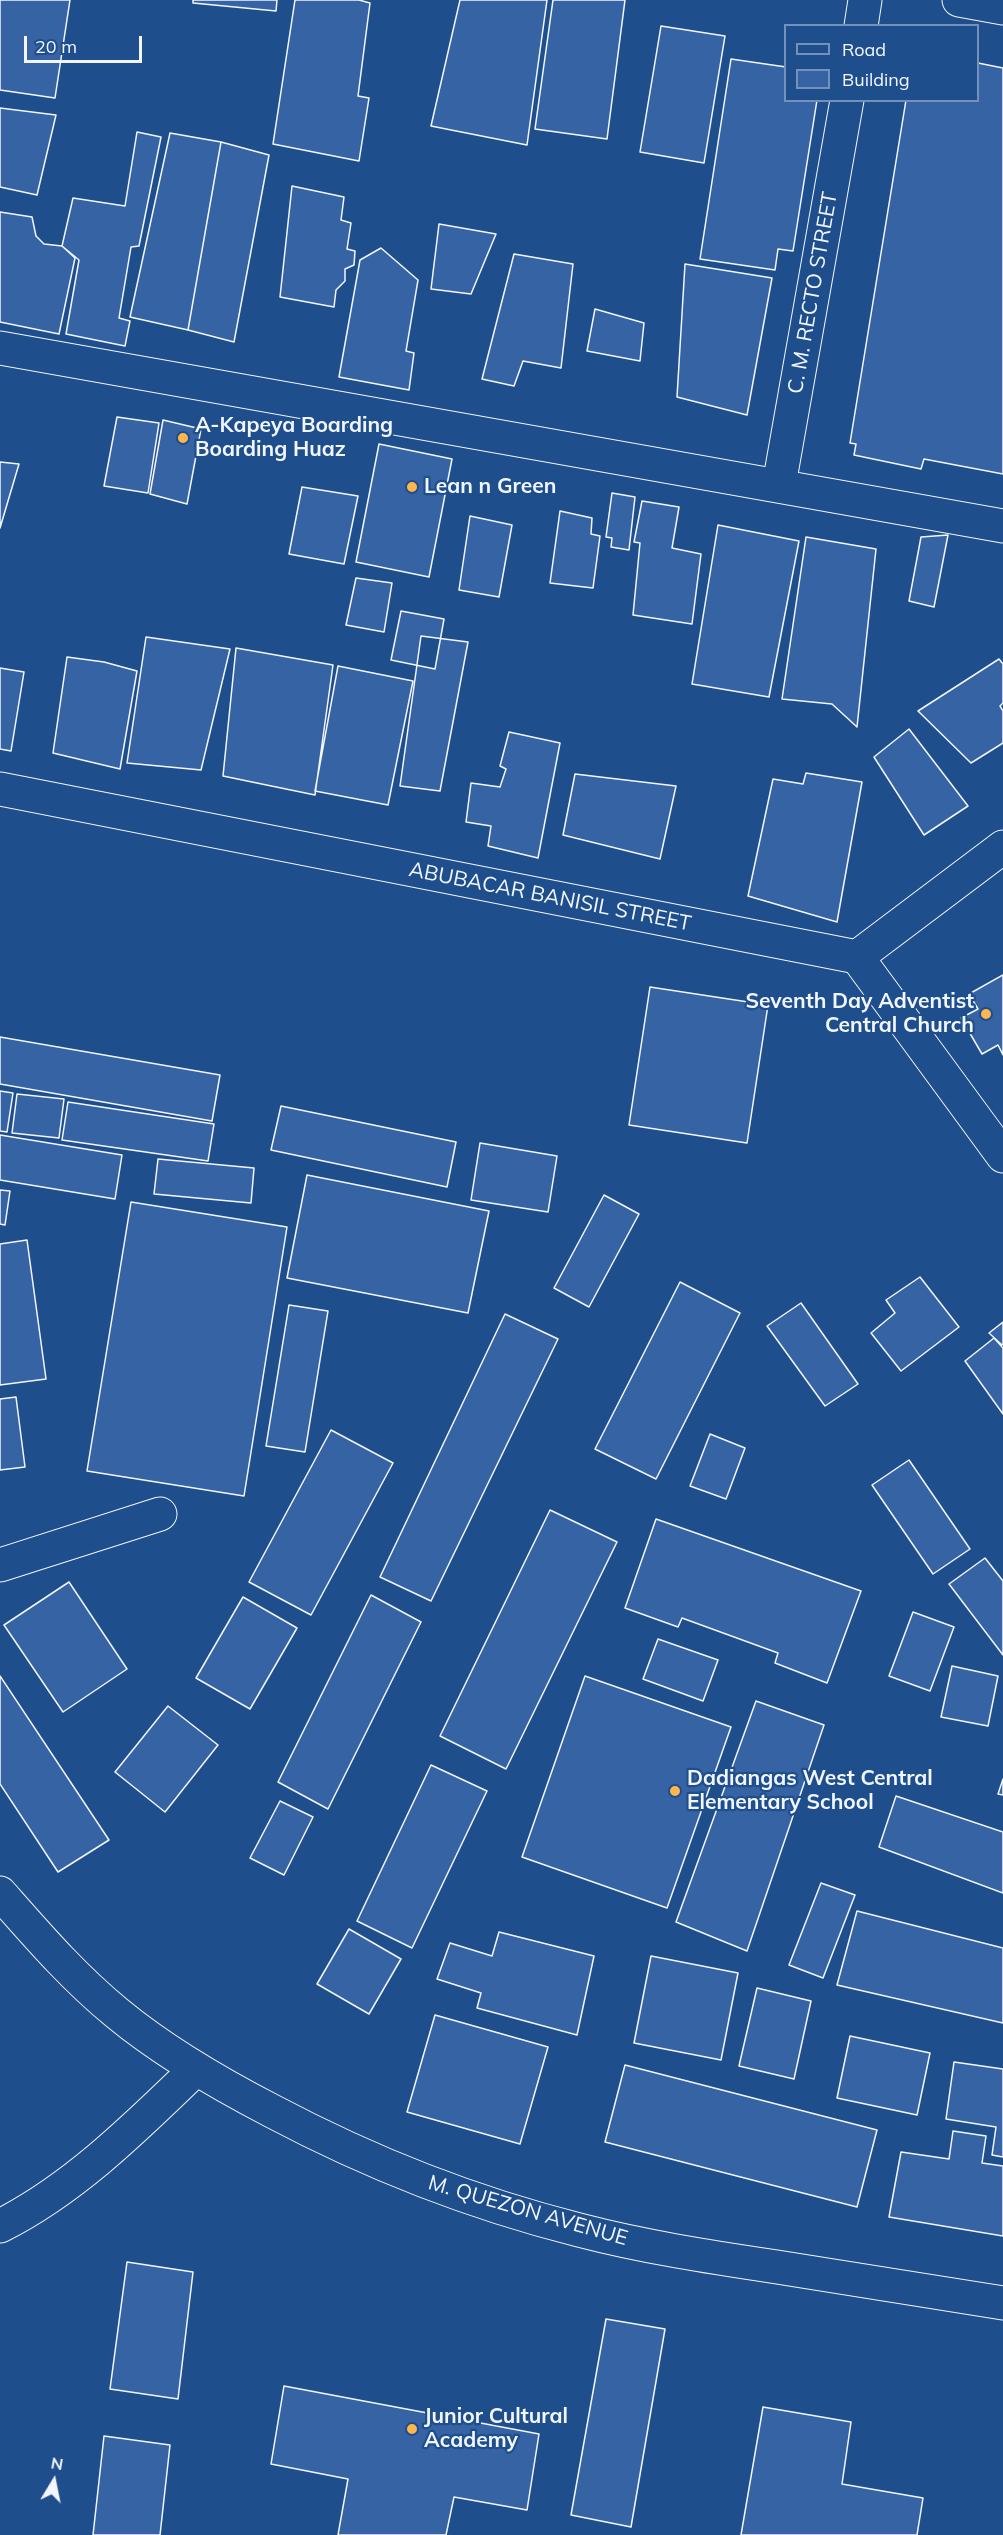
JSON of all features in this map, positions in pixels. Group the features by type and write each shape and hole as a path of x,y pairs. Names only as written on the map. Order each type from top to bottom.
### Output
{"street":[{"path":"861,24 866,0"},
{"path":"959,0 1003,8"},
{"name":"C. M. RECTO STREET","path":"779,485 848,102"},
{"path":"0,348 1003,526"},
{"name":"ABUBACAR BANISIL STREET","path":"0,789 857,957"},
{"path":"1003,848 857,957 1003,1156"},
{"path":"0,1565 160,1514"},
{"name":"M. QUEZON AVENUE","path":"0,1893 76,1978 118,2015 196,2069 324,2139 417,2179 500,2208 579,2230 674,2251 1003,2303"},
{"path":"0,2226 30,2211 132,2132 196,2069"}],"building":[{"path":"0,0 70,0 55,98 0,90"},
{"path":"193,0 277,0 276,11 193,3"},
{"path":"295,0 359,0 370,3 358,96 369,98 359,161 273,144"},
{"path":"460,0 547,0 527,145 431,126"},
{"path":"553,0 625,0 607,139 535,129"},
{"path":"661,26 725,36 704,163 640,152"},
{"path":"731,59 784,67 784,102 817,102 793,251 778,249 775,270 700,259"},
{"path":"979,63 1003,68 1003,474 924,459 921,469 854,455 856,444 850,443 906,102 979,102"},
{"path":"0,108 56,115 37,195 0,187"},
{"path":"137,132 161,137 139,246 131,247 119,318 130,321 125,346 66,334 79,260 62,246 73,198 125,206"},
{"path":"170,133 221,142 188,330 130,317"},
{"path":"221,142 269,155 234,342 188,330"},
{"path":"292,186 344,197 341,220 351,223 347,249 355,251 354,265 345,269 345,281 336,290 334,307 280,297"},
{"path":"0,212 32,217 36,236 44,244 62,246 75,258 59,334 0,322"},
{"path":"439,224 496,234 471,294 431,289"},
{"path":"381,248 418,280 406,351 414,353 409,390 339,377 360,260"},
{"path":"514,254 573,264 561,368 523,361 514,386 482,379"},
{"path":"685,264 772,278 747,415 677,397"},
{"path":"595,309 644,323 640,361 587,351"},
{"path":"117,417 159,423 148,493 104,486"},
{"path":"163,420 201,429 187,504 150,494"},
{"path":"379,444 452,459 429,577 356,562"},
{"path":"0,462 19,464 0,528"},
{"path":"302,487 358,496 344,564 289,554"},
{"path":"612,493 635,497 629,550 611,547 612,538 606,537"},
{"path":"642,501 679,507 672,548 701,554 692,624 633,615 640,543 634,542"},
{"path":"560,511 592,518 591,534 600,536 593,588 550,583"},
{"path":"470,516 512,525 499,597 459,590"},
{"path":"718,525 799,541 769,697 692,684"},
{"path":"948,535 934,607 909,601 921,537"},
{"path":"806,537 876,549 857,727 832,704 782,699"},
{"path":"356,578 392,583 384,632 346,625"},
{"path":"401,611 444,619 435,669 391,660"},
{"path":"421,636 468,642 440,791 400,786"},
{"path":"146,637 230,649 201,770 127,763"},
{"path":"236,648 333,665 315,795 223,776"},
{"path":"67,657 104,662 137,671 120,769 53,753"},
{"path":"999,659 1003,664 1003,703 1000,706 1003,711 1003,743 971,763 918,711"},
{"path":"338,666 413,681 388,805 315,791"},
{"path":"0,668 24,672 11,751 0,749"},
{"path":"909,729 968,806 924,835 874,757"},
{"path":"509,732 560,743 538,858 488,846 491,826 466,822 471,783 500,787 506,769 500,766"},
{"path":"806,773 862,782 837,922 748,896 773,779 803,784"},
{"path":"575,774 676,786 660,859 563,835"},
{"name":"Seventh Day Adventist Central Church","path":"1003,975 1003,1055 998,1045 982,1054 961,1018 978,1009 969,994"},
{"path":"650,987 768,1005 747,1143 629,1125"},
{"path":"0,1037 220,1075 212,1121 0,1084"},
{"path":"0,1091 13,1093 7,1132 0,1131"},
{"path":"17,1094 64,1099 59,1138 12,1133"},
{"path":"68,1102 214,1124 208,1161 62,1140"},
{"path":"281,1106 456,1142 447,1187 271,1150"},
{"path":"0,1135 122,1155 115,1199 0,1180"},
{"path":"480,1143 557,1156 548,1212 471,1200"},
{"path":"158,1159 254,1168 251,1203 154,1194"},
{"path":"307,1175 489,1211 468,1313 287,1278"},
{"path":"0,1190 10,1191 5,1225 0,1224"},
{"path":"604,1195 639,1214 589,1307 554,1288"},
{"path":"131,1202 287,1227 244,1496 87,1471"},
{"path":"27,1240 46,1379 0,1385 0,1244"},
{"path":"920,1277 959,1327 901,1371 871,1333 895,1313 886,1300"},
{"path":"680,1282 740,1313 656,1479 595,1449"},
{"path":"801,1303 858,1384 825,1406 767,1326"},
{"path":"289,1305 328,1311 305,1452 266,1446"},
{"path":"505,1314 558,1339 431,1601 380,1577"},
{"path":"1003,1322 1003,1344 1002,1345 989,1333"},
{"path":"994,1338 1003,1348 1003,1414 965,1361"},
{"path":"16,1397 25,1467 0,1470 0,1399"},
{"path":"331,1430 393,1463 311,1615 249,1582"},
{"path":"710,1434 745,1448 726,1499 690,1486"},
{"path":"909,1460 970,1549 933,1574 872,1485"},
{"path":"550,1510 617,1542 506,1769 440,1736"},
{"path":"656,1519 861,1591 827,1683 775,1663 778,1653 682,1618 678,1627 625,1608"},
{"path":"985,1558 1003,1581 1003,1655 949,1584"},
{"path":"69,1582 127,1669 63,1712 4,1625"},
{"path":"371,1595 421,1622 328,1809 278,1782"},
{"path":"243,1597 297,1628 250,1709 196,1678"},
{"path":"913,1612 954,1627 930,1691 889,1676"},
{"path":"658,1639 718,1660 703,1701 643,1679"},
{"path":"952,1666 998,1676 988,1726 941,1717"},
{"path":"0,1676 109,1840 58,1872 0,1784"},
{"path":"585,1676 731,1727 667,1908 522,1857"},
{"path":"756,1701 824,1725 747,1951 676,1922"},
{"path":"168,1706 218,1745 165,1812 115,1772"},
{"path":"431,1765 487,1791 412,1948 357,1921"},
{"path":"1003,1779 1003,1795 998,1794"},
{"path":"896,1796 1003,1832 1003,1893 879,1847"},
{"path":"280,1801 313,1817 284,1875 250,1858"},
{"path":"821,1883 855,1895 823,1978 789,1965"},
{"path":"857,1911 1003,1948 1003,2023 837,1985"},
{"path":"349,1929 401,1959 369,2014 317,1984"},
{"path":"499,1932 594,1956 577,2035 477,2008 481,1993 437,1979 450,1943 492,1956"},
{"path":"651,1956 738,1973 721,2060 634,2043"},
{"path":"757,1988 811,2001 794,2079 739,2066"},
{"path":"435,2015 548,2047 520,2144 407,2112"},
{"path":"850,2036 930,2053 917,2115 837,2098"},
{"path":"954,2062 1003,2069 1003,2157 992,2155 996,2127 946,2119"},
{"path":"625,2065 877,2130 857,2207 605,2142"},
{"path":"953,2131 986,2136 982,2163 1003,2166 1003,2236 889,2217 901,2152 949,2159"},
{"path":"127,2262 193,2272 178,2399 110,2389"},
{"path":"606,2319 665,2329 631,2527 571,2515"},
{"path":"284,2386 539,2434 527,2510 454,2497 446,2535 338,2535 348,2479 271,2464"},
{"path":"763,2407 851,2422 842,2484 923,2498 917,2535 741,2535"},
{"path":"104,2436 170,2445 160,2535 93,2535"}],"place":[{"name":"A-Kapeya Boarding Boarding Huaz","path":"183,438"},
{"name":"Lean n Green","path":"412,487"},
{"name":"Seventh Day Adventist Central Church","path":"986,1014"},
{"name":"Dadiangas West Central Elementary School","path":"675,1791"},
{"name":"Junior Cultural Academy","path":"412,2429"}]}
